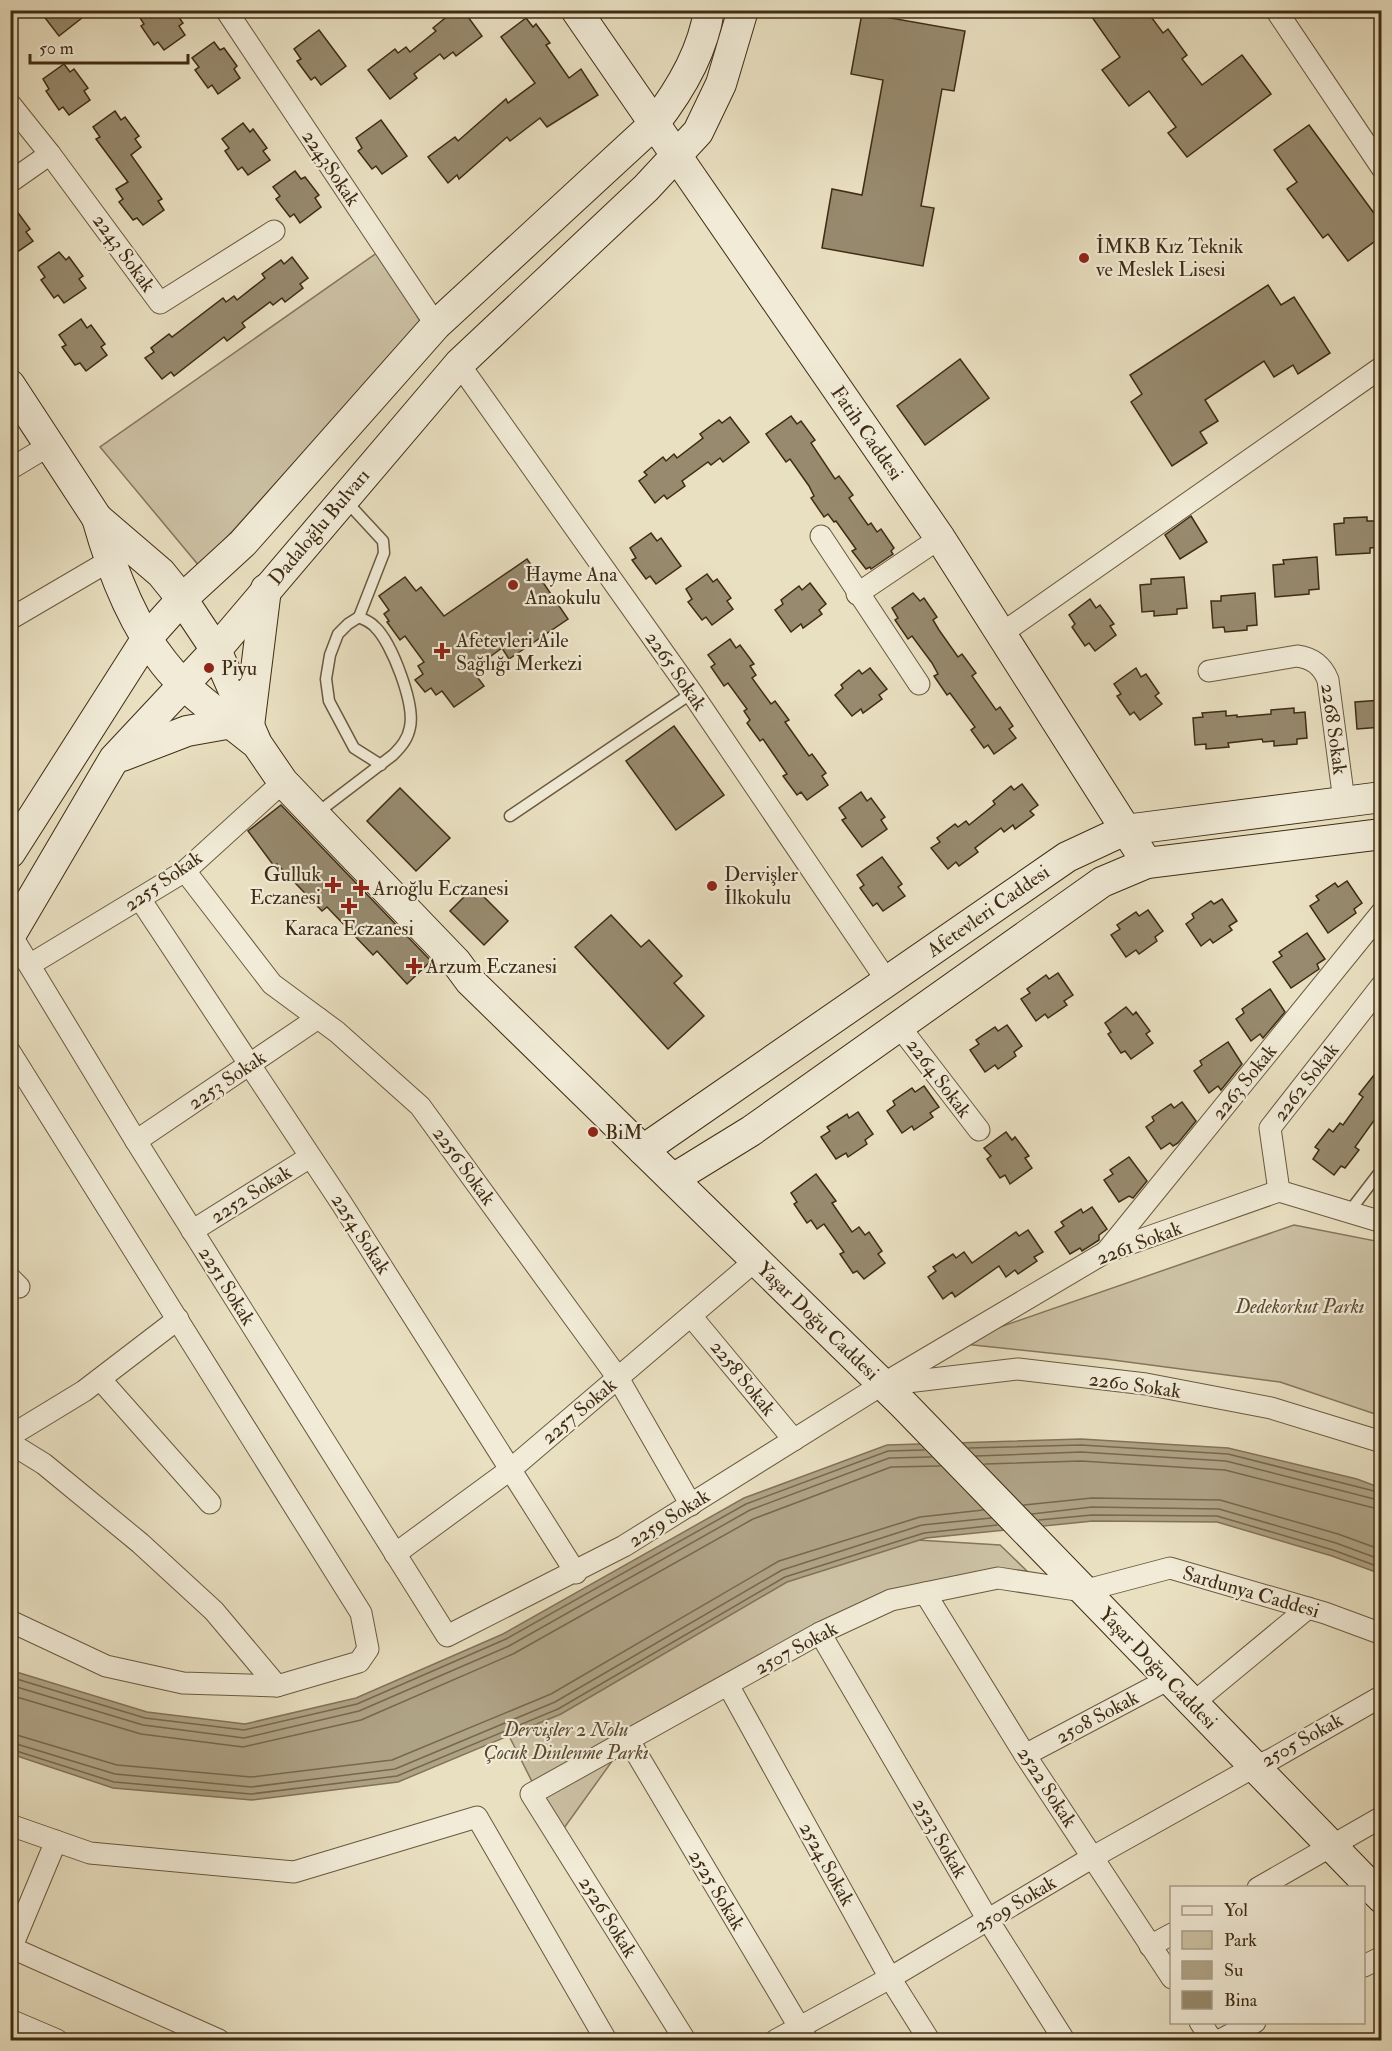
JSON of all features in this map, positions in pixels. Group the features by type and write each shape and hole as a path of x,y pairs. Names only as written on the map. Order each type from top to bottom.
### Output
{"main road":[{"name":"Fatih Caddesi","path":"576,10 674,157 940,538 1148,863"},
{"path":"10,853 147,638 182,599 243,543 436,325 653,125 673,99 687,72 706,31 709,10"},
{"name":"Dadaloğlu Bulvarı","path":"11,935 114,759 216,650 459,364 646,188 698,132 721,84 743,10"},
{"path":"10,385 97,518 161,573 182,599 216,650 246,731"},
{"path":"97,518 109,561 147,638 164,664 185,684 246,731"},
{"path":"246,731 266,589"},
{"path":"114,759 187,731 246,731"},
{"name":"Yaşar Doğu Caddesi","path":"246,731 283,782 456,962 470,981 883,1384 1382,1898"},
{"name":"Afetevleri Caddesi","path":"643,1150 1067,856 1125,830 1382,796"},
{"path":"673,1179 751,1131 1102,882 1148,863 1382,834"}],"street":[{"name":"2243Sokak","path":"226,10 436,325"},
{"path":"1276,10 1382,168"},
{"name":"2243 Sokak","path":"10,104 50,154 160,303 274,231"},
{"path":"10,182 50,154"},
{"name":"2265 Sokak","path":"459,364 692,693 887,981"},
{"path":"1001,634 1382,366"},
{"path":"10,469 50,445"},
{"path":"821,536 857,594 919,684"},
{"path":"857,594 940,538"},
{"path":"10,619 109,561"},
{"name":"2268 Sokak","path":"1209,671 1297,656 1314,661 1321,667 1328,680 1344,801"},
{"name":"2255 Sokak","path":"31,964 185,871 283,782"},
{"name":"2256 Sokak","path":"185,871 272,984 318,1018 420,1106 618,1378 691,1504"},
{"name":"2254 Sokak","path":"140,899 310,1156 576,1573"},
{"name":"2263 Sokak","path":"1106,1252 1382,912"},
{"name":"2251 Sokak","path":"11,935 31,964 136,1142 447,1636"},
{"name":"2262 Sokak","path":"1279,1191 1270,1128 1382,985"},
{"name":"2253 Sokak","path":"136,1142 318,1018"},
{"name":"2264 Sokak","path":"899,1026 979,1130"},
{"path":"10,1052 361,1613 368,1649 359,1662 277,1686 183,1683 106,1666 10,1621"},
{"name":"2252 Sokak","path":"192,1231 310,1156"},
{"path":"1279,1191 1382,1222"},
{"name":"2261 Sokak","path":"883,1384 1106,1252 1279,1191"},
{"name":"2257 Sokak","path":"395,1554 511,1469 756,1260"},
{"name":"2258 Sokak","path":"691,1316 794,1440"},
{"path":"10,1436 100,1379 178,1319"},
{"name":"2260 Sokak","path":"883,1384 1018,1370 1146,1384 1271,1408 1382,1442"},
{"path":"100,1379 210,1503"},
{"name":"2259 Sokak","path":"447,1636 576,1573 883,1384"},
{"path":"10,1443 44,1464 157,1558 214,1611 277,1686"},
{"name":"Sardunya Caddesi","path":"1083,1591 1170,1568 1308,1608 1382,1634"},
{"name":"2507 Sokak","path":"531,1794 820,1633 891,1600 998,1578 1083,1591"},
{"name":"2522 Sokak","path":"925,1593 1025,1755 1170,1975"},
{"path":"1192,1704 1308,1608"},
{"name":"2523 Sokak","path":"820,1633 988,1920 1064,2040"},
{"name":"2508 Sokak","path":"1025,1755 1169,1679"},
{"name":"2524 Sokak","path":"728,1685 890,1978 929,2040"},
{"name":"2505 Sokak","path":"1254,1767 1382,1696"},
{"name":"2525 Sokak","path":"628,1739 803,2035"},
{"name":"2509 Sokak","path":"776,2040 803,2035 890,1978 1093,1857 1254,1767"},
{"name":"2526 Sokak","path":"531,1794 685,2040"},
{"path":"10,1825 90,1853 294,1872 477,1817 606,2040"},
{"path":"1260,1886 1382,1817"},
{"path":"56,1841 11,1950 219,2040"},
{"path":"1150,1946 1170,1935"},
{"path":"1365,1966 1382,1957"},
{"path":"10,2020 57,2040"},
{"path":"1201,2024 1212,2040"},
{"path":"1220,2040 1251,2024"}],"lane":[{"path":"343,498 383,541 384,547 382,562 359,617 338,634 330,655 326,679 329,701 354,748 381,765"},
{"path":"314,815 381,765 404,744 410,729 411,708 385,640 376,627 359,617"},
{"path":"510,816 692,693"},
{"path":"1349,1212 1382,1169"}],"green space":[{"path":"381,250 421,323 200,567 100,447"},
{"name":"Dedekorkut Parkı","path":"1294,1225 1381,1242 1381,1416 1280,1382 1105,1359 954,1343"},
{"name":"Dervişler 2 Nolu Çocuk Dinlenme Parkı","path":"884,1538 1000,1545 1027,1571 904,1597 628,1739 559,1835 501,1720 721,1598"}],"water":[{"path":"1081,1439 1228,1448 1357,1479 1381,1488 1381,1574 1332,1556 1217,1522 1093,1521 926,1538 787,1582 561,1714 398,1782 252,1800 113,1788 11,1754 10,1670 147,1712 245,1724 356,1698 503,1634 744,1498 887,1445"}],"building":[{"path":"39,10 92,10 59,36"},
{"path":"135,10 174,10 183,23 179,26 185,35 164,50 158,42 154,45 141,26 144,24"},
{"path":"455,10 463,10 482,36 456,56 453,52 444,59 440,54 414,74 417,78 390,99 368,70 395,49 398,53 406,47 410,52 436,31 433,28"},
{"path":"1087,10 1146,10 1163,33 1168,29 1187,55 1182,59 1202,85 1242,55 1271,94 1187,157 1168,133 1176,127 1149,91 1129,106 1102,70 1120,57"},
{"path":"862,13 965,31 954,91 942,89 921,206 934,208 923,266 822,248 832,189 862,195 883,80 851,74"},
{"path":"526,18 533,27 536,24 550,43 546,45 569,78 581,69 598,95 547,127 540,118 510,141 507,137 459,179 457,175 448,183 428,157 455,137 458,141 506,99 508,103 535,83 501,37"},
{"path":"319,30 346,66 321,85 315,77 311,80 297,61 301,59 294,49"},
{"path":"214,42 220,50 224,48 237,66 234,69 240,78 218,94 212,85 208,88 195,70 199,67 192,58"},
{"path":"64,64 70,72 74,69 88,88 84,91 90,100 69,115 63,107 59,110 46,91 49,89 43,79"},
{"path":"115,111 121,120 125,117 139,136 135,139 141,147 131,155 162,199 158,201 164,210 143,225 137,218 133,220 119,202 123,199 116,189 128,182 96,139 100,137 93,127"},
{"path":"381,120 407,156 382,174 376,166 372,169 358,151 362,148 356,138"},
{"path":"243,123 250,132 253,129 267,148 263,151 270,160 248,175 242,167 238,170 225,151 229,148 222,139"},
{"path":"1309,125 1382,224 1382,236 1348,261 1328,234 1323,238 1287,189 1297,182 1274,150"},
{"path":"295,171 301,179 305,177 319,195 315,198 321,207 300,223 294,214 290,217 276,199 280,196 273,187"},
{"path":"10,202 30,229 26,232 33,241 10,257"},
{"path":"59,252 66,260 69,257 83,276 79,279 86,288 64,303 58,295 54,298 41,280 45,277 38,267"},
{"path":"292,257 308,278 300,284 303,288 285,302 282,298 273,305 270,302 242,323 245,327 227,341 224,337 174,376 171,372 162,379 145,358 154,352 151,348 169,334 172,337 223,298 226,302 234,296 237,300 265,278 262,274 281,260 284,264"},
{"path":"1268,285 1281,305 1294,297 1330,353 1298,374 1293,365 1274,377 1264,361 1205,400 1218,421 1200,432 1207,443 1172,466 1131,402 1142,394 1130,375"},
{"path":"81,319 87,328 91,325 105,344 101,347 107,355 86,371 80,363 75,365 62,347 66,345 59,335"},
{"path":"960,359 989,398 925,445 897,406"},
{"path":"791,416 797,424 801,421 815,440 811,443 835,479 839,476 853,495 849,498 868,525 871,523 877,532 881,529 894,548 891,551 893,554 871,569 870,567 866,569 852,551 856,549 836,521 834,522 828,514 824,517 811,498 814,496 809,486 790,459 786,462 766,434"},
{"path":"730,417 749,442 723,462 720,458 711,465 708,462 682,481 685,486 667,499 664,495 655,503 639,481 647,475 644,472 663,457 666,461 674,454 677,458 703,438 700,434 719,420 722,423"},
{"path":"1191,516 1207,542 1180,559 1165,535"},
{"path":"1367,517 1367,521 1378,521 1380,547 1370,548 1370,553 1336,555 1334,524 1344,523 1344,518"},
{"path":"651,533 657,541 661,538 681,566 656,584 650,576 646,579 632,560 636,558 630,548"},
{"path":"1317,557 1319,589 1309,590 1309,594 1275,597 1273,565 1284,564 1283,560"},
{"path":"527,559 568,619 509,659 502,648 472,670 484,686 454,707 442,691 436,695 431,688 425,692 415,680 423,674 418,666 424,662 405,636 400,640 387,622 389,621 384,614 389,610 379,596 405,577 416,591 421,587 444,616"},
{"path":"707,574 713,582 717,579 731,598 727,601 733,609 712,625 706,617 702,620 688,602 692,599 686,589"},
{"path":"1184,577 1187,608 1177,609 1177,614 1154,616 1154,611 1142,612 1140,585 1151,584 1151,579"},
{"path":"810,583 826,604 819,610 822,614 803,628 801,624 791,632 775,610 783,604 781,600 799,586 802,590"},
{"path":"913,593 920,601 924,598 937,617 933,620 939,630 958,657 962,654 976,673 972,676 996,710 1000,707 1013,726 1009,729 1016,738 994,754 988,745 984,748 971,730 975,727 950,693 947,695 934,676 938,674 932,663 912,636 908,639 895,620 898,618 892,608"},
{"path":"1255,593 1257,625 1247,626 1247,630 1225,632 1224,627 1213,628 1211,601 1221,601 1221,596"},
{"path":"1090,599 1096,608 1100,605 1114,624 1110,626 1116,635 1095,651 1089,643 1085,646 1072,627 1075,624 1069,615"},
{"path":"730,639 736,648 740,645 754,664 750,666 756,675 752,678 771,704 775,701 789,720 785,722 809,756 812,754 826,773 822,776 828,785 807,800 801,792 797,795 783,776 787,774 763,739 760,741 747,723 750,720 744,711 747,709 728,683 724,686 711,667 715,664 708,655"},
{"path":"870,668 887,689 879,695 882,699 863,713 861,709 852,716 835,695 843,688 841,685 859,670 862,674"},
{"path":"1136,668 1141,677 1146,674 1159,693 1155,696 1162,704 1140,720 1134,712 1130,715 1117,696 1121,694 1114,684"},
{"path":"1382,700 1382,727 1357,729 1355,702"},
{"path":"1294,708 1294,713 1305,712 1307,738 1297,739 1297,744 1274,746 1274,741 1263,742 1262,739 1228,743 1229,747 1206,749 1206,744 1195,745 1193,718 1203,717 1202,713 1226,711 1226,716 1237,715 1237,717 1271,714 1271,710"},
{"path":"674,726 724,795 676,830 626,761"},
{"path":"1022,784 1038,805 1030,811 1034,815 1015,829 1013,825 1004,832 1001,828 975,848 978,852 959,866 956,862 948,869 931,848 940,842 937,838 955,824 958,827 966,821 969,825 995,804 993,801 1011,786 1014,790"},
{"path":"400,788 450,838 416,871 367,821"},
{"path":"861,792 867,801 871,798 885,817 881,820 887,829 862,847 842,820 846,818 839,808"},
{"path":"281,805 431,961 407,984 377,951 373,955 327,907 322,911 277,864 274,866 248,831"},
{"path":"882,857 902,884 898,887 905,896 883,911 877,903 873,906 860,888 864,885 857,875"},
{"path":"1347,881 1362,903 1354,909 1356,913 1328,933 1310,906 1319,900 1316,896 1335,883 1338,887"},
{"path":"474,887 508,921 484,945 450,911"},
{"path":"1222,899 1237,921 1229,926 1232,930 1213,943 1210,939 1201,946 1186,924 1194,918 1192,914 1211,901 1214,904"},
{"path":"1148,910 1163,931 1155,937 1157,941 1139,954 1136,950 1126,957 1111,935 1120,929 1117,925 1136,912 1139,916"},
{"path":"611,915 641,947 649,940 682,976 674,983 704,1016 668,1049 575,947"},
{"path":"1307,933 1325,959 1317,964 1319,969 1291,988 1273,962 1282,956 1279,952"},
{"path":"1058,973 1073,995 1064,1001 1067,1005 1048,1018 1045,1014 1036,1021 1021,999 1030,993 1027,989 1046,975 1049,979"},
{"path":"1270,989 1285,1012 1263,1038 1260,1034 1251,1041 1236,1019 1244,1013 1242,1009"},
{"path":"1126,1007 1133,1015 1136,1012 1150,1031 1146,1034 1153,1043 1131,1059 1125,1051 1121,1053 1108,1034 1111,1032 1105,1023"},
{"path":"1007,1025 1022,1046 1014,1052 1016,1056 998,1069 995,1065 985,1072 970,1050 979,1044 976,1040 995,1027 998,1031"},
{"path":"1228,1042 1242,1064 1221,1090 1218,1086 1209,1093 1194,1071 1202,1065 1200,1061"},
{"path":"1382,1065 1382,1124 1375,1119 1355,1147 1359,1150 1345,1168 1341,1166 1334,1175 1313,1159 1319,1150 1315,1147 1329,1129 1333,1132 1340,1123 1343,1125 1363,1097 1359,1094"},
{"path":"924,1086 939,1107 930,1113 933,1117 914,1130 912,1126 902,1133 887,1111 895,1105 893,1101 912,1088 915,1092"},
{"path":"1182,1102 1196,1121 1178,1143 1173,1146 1170,1143 1161,1149 1146,1127 1154,1121 1152,1117 1171,1104 1174,1108"},
{"path":"858,1112 873,1134 865,1140 867,1144 848,1157 846,1153 836,1159 821,1137 830,1131 827,1127 847,1114 849,1118"},
{"path":"1006,1132 1012,1140 1015,1137 1029,1156 1025,1158 1032,1168 1010,1184 1005,1175 1000,1178 987,1159 991,1156 984,1148"},
{"path":"1129,1157 1147,1181 1133,1198 1129,1196 1119,1202 1104,1180 1113,1174 1110,1170"},
{"path":"816,1174 836,1201 832,1203 852,1232 859,1227 865,1235 869,1232 882,1251 878,1254 885,1263 864,1279 857,1271 853,1273 840,1254 844,1252 824,1224 817,1229 811,1220 807,1223 794,1204 797,1202 791,1193"},
{"path":"1092,1207 1107,1229 1099,1235 1099,1240 1082,1251 1080,1248 1070,1254 1055,1232 1064,1226 1061,1222 1081,1209 1083,1213"},
{"path":"1028,1230 1043,1252 1034,1257 1037,1261 1018,1274 1015,1270 1006,1277 999,1266 955,1297 952,1292 943,1299 928,1277 936,1271 933,1267 953,1254 956,1258 964,1252 972,1263 1016,1232 1019,1236"}],"place":[{"name":"İMKB Kız Teknik ve Meslek Lisesi","path":"1084,258"},
{"name":"Hayme Ana Anaokulu","path":"513,585"},
{"name":"Afetevleri Aile Sağlığı Merkezi","path":"442,651"},
{"name":"Piyu","path":"209,668"},
{"name":"Gulluk Eczanesi","path":"333,885"},
{"name":"Dervişler İlkokulu","path":"712,886"},
{"name":"Arıoğlu Eczanesi","path":"361,888"},
{"name":"Karaca Eczanesi","path":"349,906"},
{"name":"Arzum Eczanesi","path":"414,966"},
{"name":"BiM","path":"593,1132"}]}
